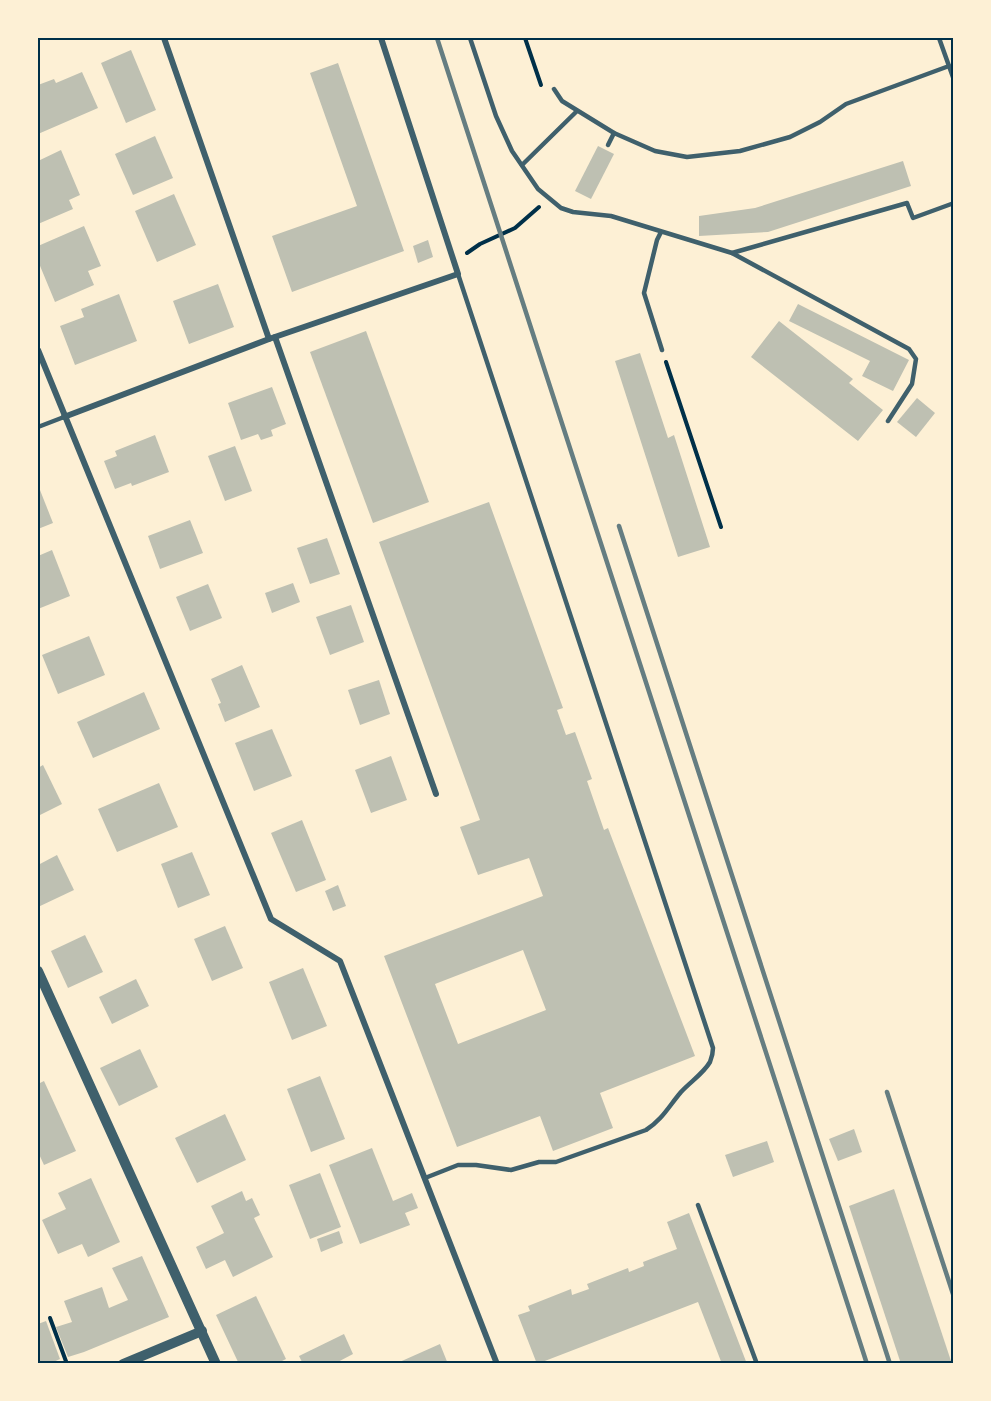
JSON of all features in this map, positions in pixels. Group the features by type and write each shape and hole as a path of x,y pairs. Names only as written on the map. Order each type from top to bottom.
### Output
{"street":[{"path":"164,38 436,794"},
{"path":"64,417 272,338 458,274 381,38"},
{"path":"38,350 271,919 340,961 498,1364"},
{"path":"38,971 216,1364"},
{"path":"123,1364 202,1331"}],"lane":[{"path":"470,38 500,126 512,151 532,182 548,199 561,208 611,216 732,253 909,349 916,359 912,384 888,421"},
{"path":"939,38 954,80"},
{"path":"554,89 562,101 614,133 655,151 687,157 740,151 790,137 820,122 846,104 949,66"},
{"path":"522,165 577,111"},
{"path":"608,145 614,133"},
{"path":"732,253 907,203 913,218 954,203"},
{"path":"661,232 644,293 662,350"},
{"path":"425,1178 458,1165 511,1170 538,1162 556,1162 646,1130 657,1123 680,1094 705,1069 712,1059 713,1048 458,274"},
{"path":"38,428 64,417"},
{"path":"698,1205 757,1364"}],"path":[{"path":"525,38 544,93 554,89"},
{"path":"453,260 480,244 515,228 548,199"},
{"path":"662,350 721,527"},
{"path":"50,1318 67,1364"}],"building":[{"path":"131,50 156,110 126,123 101,63"},
{"path":"338,63 404,251 292,292 272,236 357,206 310,73"},
{"path":"82,72 98,108 38,134 38,85 54,79 56,83"},
{"path":"155,136 173,178 133,195 115,154"},
{"path":"598,146 614,154 591,199 575,191"},
{"path":"61,150 80,195 69,200 73,209 38,224 38,161"},
{"path":"903,161 911,186 768,232 699,236 699,216 755,208"},
{"path":"174,194 196,245 157,262 135,211"},
{"path":"84,226 101,266 88,271 94,285 55,302 38,261 38,246"},
{"path":"428,240 433,257 418,263 413,246"},
{"path":"218,284 234,327 189,344 173,301"},
{"path":"119,294 137,341 75,365 60,326 84,317 81,309"},
{"path":"798,304 909,360 893,391 862,376 870,361 789,321"},
{"path":"779,321 853,379 849,383 883,410 858,441 751,357"},
{"path":"366,331 429,502 373,523 310,352"},
{"path":"640,353 668,438 674,435 710,547 678,557 615,361"},
{"path":"272,387 286,424 271,430 273,436 261,440 258,434 241,440 228,403"},
{"path":"917,398 935,413 916,437 897,422"},
{"path":"155,435 169,472 132,486 131,483 115,489 104,461 117,456 115,451"},
{"path":"235,446 252,491 225,501 208,456"},
{"path":"38,485 53,523 38,529"},
{"path":"489,502 563,708 557,710 566,735 575,732 592,779 587,781 604,830 608,828 695,1056 600,1093 613,1128 553,1151 540,1116 457,1147 384,956 543,896 529,858 478,875 460,827 480,820 379,542","holes":["523,950 546,1010 458,1044 435,984"]},
{"path":"190,520 203,553 160,569 148,536"},
{"path":"327,538 340,574 310,584 297,548"},
{"path":"52,550 70,596 38,609 38,556"},
{"path":"293,583 300,602 272,613 265,593"},
{"path":"208,584 222,618 190,631 176,597"},
{"path":"351,605 364,642 330,655 316,617"},
{"path":"89,636 105,675 58,694 42,655"},
{"path":"242,665 260,707 225,722 218,704 221,703 211,679"},
{"path":"379,680 390,714 360,725 348,690"},
{"path":"144,692 160,729 93,758 77,722"},
{"path":"272,729 292,776 254,791 235,743"},
{"path":"391,756 407,800 371,813 355,770"},
{"path":"43,765 62,804 38,816 38,768"},
{"path":"159,783 178,827 117,852 98,809"},
{"path":"302,820 326,880 296,892 271,833"},
{"path":"192,852 210,895 178,908 161,864"},
{"path":"57,855 74,890 38,907 38,865"},
{"path":"338,885 346,906 333,911 325,891"},
{"path":"225,926 243,968 212,981 194,939"},
{"path":"85,935 103,972 68,988 51,951"},
{"path":"303,968 327,1026 292,1040 269,982"},
{"path":"136,979 149,1006 112,1024 99,997"},
{"path":"140,1049 158,1087 119,1106 100,1068"},
{"path":"320,1076 345,1139 311,1152 287,1089"},
{"path":"44,1081 76,1151 44,1165 38,1152 38,1084"},
{"path":"225,1114 246,1160 197,1183 175,1138"},
{"path":"854,1129 862,1152 838,1161 829,1139"},
{"path":"767,1141 774,1162 733,1177 725,1155"},
{"path":"372,1148 393,1201 412,1193 418,1208 405,1213 410,1225 360,1244 329,1165"},
{"path":"320,1173 341,1227 310,1239 289,1185"},
{"path":"91,1178 120,1242 88,1257 82,1244 58,1254 42,1220 66,1209 58,1193"},
{"path":"894,1189 952,1364 901,1364 849,1206"},
{"path":"242,1191 246,1201 252,1198 260,1215 254,1218 273,1257 233,1277 225,1260 206,1269 196,1247 224,1233 211,1206"},
{"path":"689,1213 747,1364 722,1364 698,1302 537,1364 518,1315 530,1311 528,1306 571,1289 572,1295 589,1289 587,1284 628,1268 629,1272 644,1266 643,1262 677,1249 667,1222"},
{"path":"339,1231 343,1243 321,1252 317,1239"},
{"path":"142,1256 169,1317 68,1357 56,1327 72,1322 64,1301 102,1287 109,1308 128,1300 112,1268"},
{"path":"256,1296 286,1359 276,1364 239,1364 216,1315"},
{"path":"46,1321 60,1359 49,1364 38,1364 38,1324"},
{"path":"344,1334 353,1354 334,1364 303,1364 299,1356"},
{"path":"440,1344 448,1364 395,1364"}],"railway":[{"path":"437,38 867,1364"},
{"path":"619,526 890,1364"},
{"path":"887,1092 954,1297"}]}
